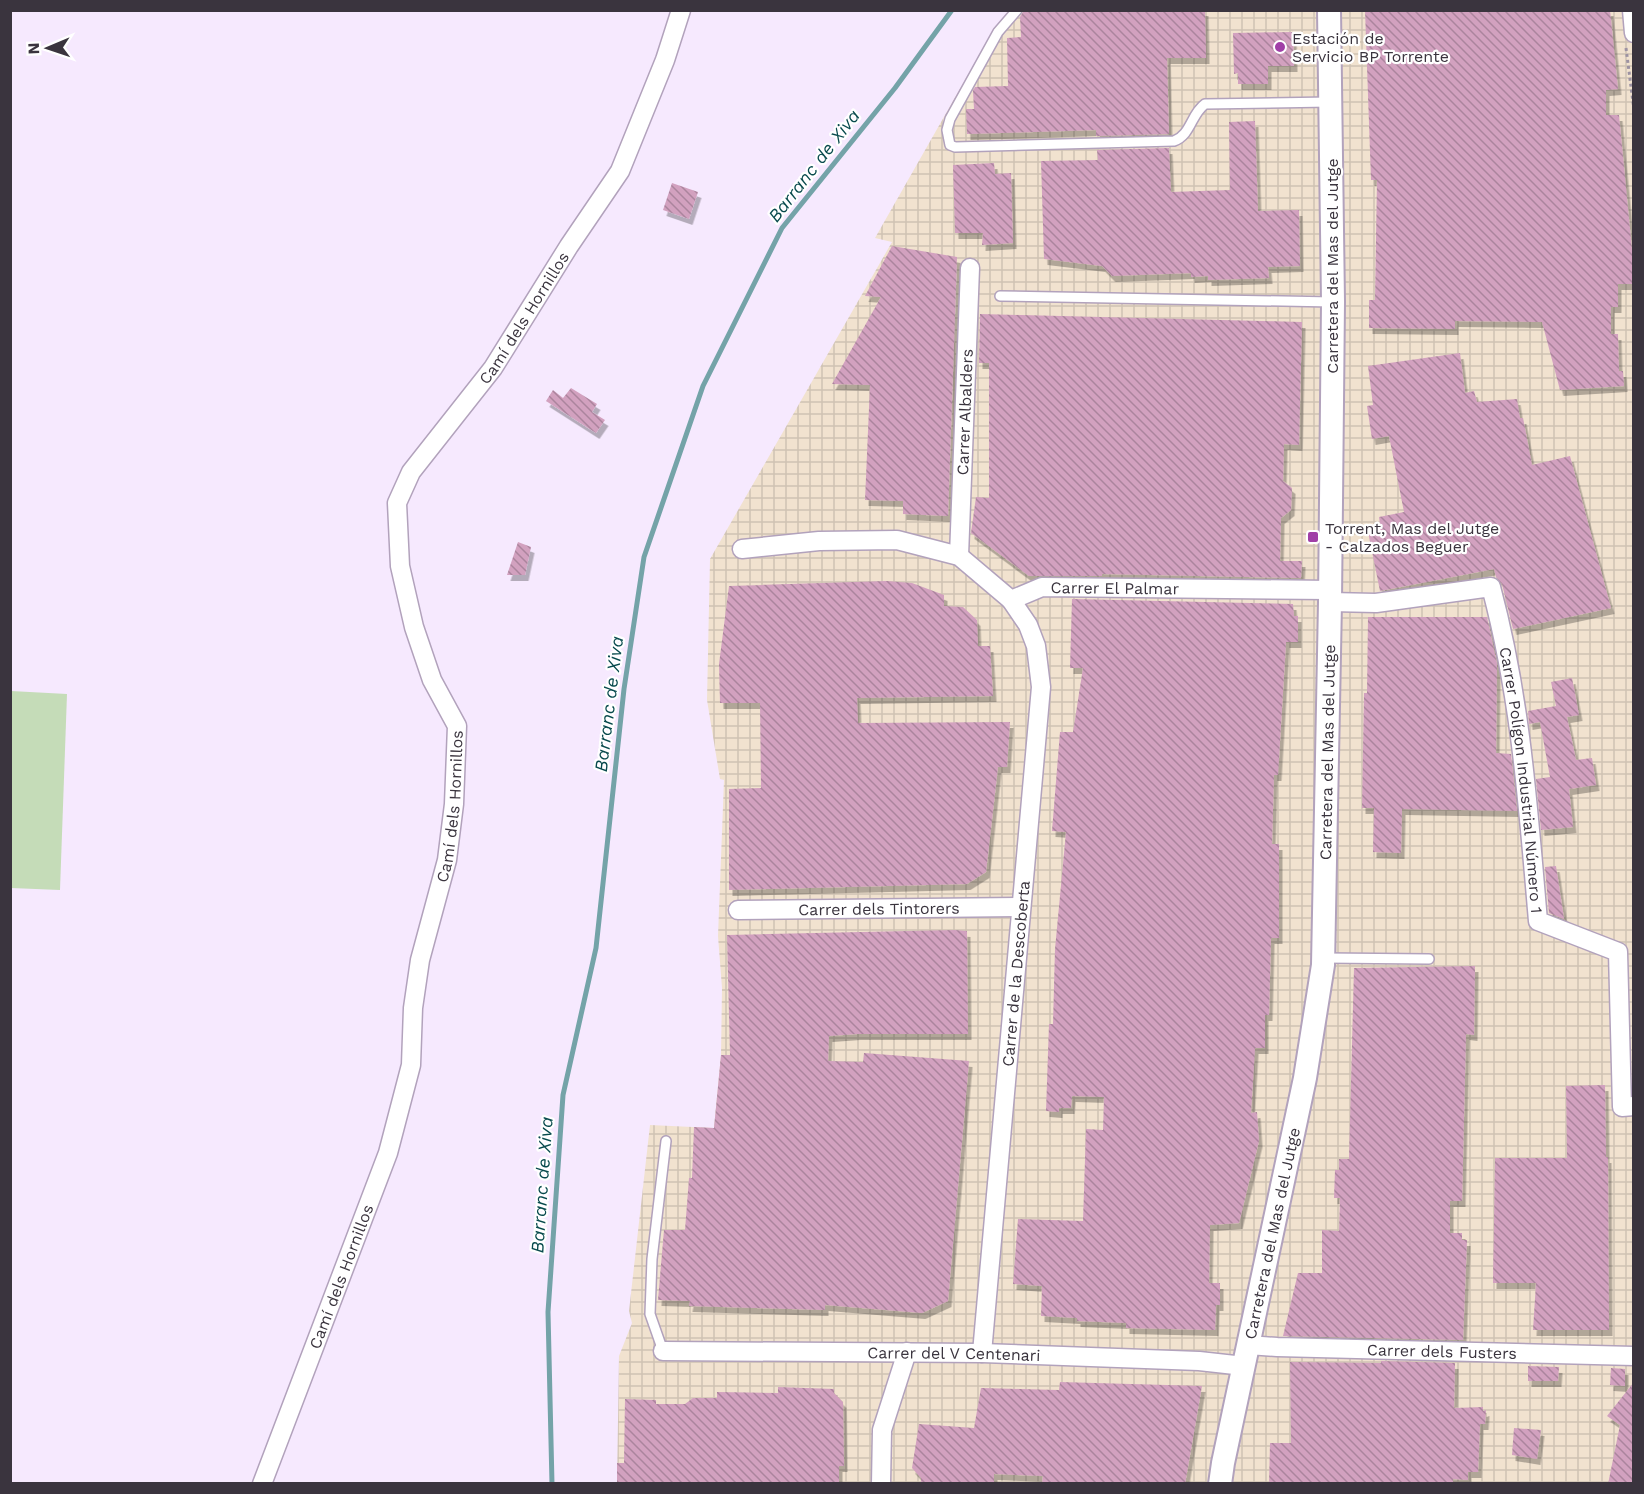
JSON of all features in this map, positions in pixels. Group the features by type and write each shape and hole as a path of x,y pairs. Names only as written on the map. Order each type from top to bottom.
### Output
{"street":[{"name":"Camí dels Hornillos","path":"262,1484 388,1153 411,1065 413,1008 420,960 447,860 454,804 457,726 432,680 414,627 400,566 398,503 411,472 494,368 568,246 620,171 665,60 681,10"},
{"name":"Carretera del Mas del Jutge","path":"1220,1484 1305,1078 1324,958 1333,302 1329,10"},
{"path":"1630,39 1632,10"},
{"name":"Carrer Albalders","path":"959,556 970,268"},
{"path":"742,549 819,541 897,540 959,556 1011,600"},
{"name":"Carrer El Palmar","path":"1011,600 1042,587 1330,596"},
{"name":"Carrer Polígon Industrial Número 1","path":"1330,596 1376,603 1491,587 1503,633 1517,708 1538,921 1618,952 1622,1107 1634,1106"},
{"name":"Carrer de la Descoberta","path":"982,1353 1041,687 1036,646 1028,626 1011,600"},
{"name":"Carrer dels Tintorers","path":"738,909 1020,907"},
{"name":"Carrer dels Fusters","path":"1246,1355 1277,1347 1634,1356"},
{"name":"Carrer del V Centenari","path":"663,1351 982,1353 1199,1361 1246,1355"},
{"path":"881,1484 882,1430 907,1352"}],"lane":[{"path":"1017,10 998,32 950,119 947,130 950,144 955,147 1174,141 1185,135 1200,108 1205,104 1330,102"},
{"path":"1000,296 1333,302"},
{"path":"1324,958 1429,959"},
{"path":"663,1351 650,1314 652,1259 666,1141"}],"path":[{"path":"1630,39 1634,110"}],"shaded area":[{"path":"1009,10 1633,11 1633,1483 617,1484 619,1356 632,1323 629,1311 650,1125 714,1128 721,1055 722,988 718,936 724,780 720,779 707,700 710,559 892,242 875,238 994,29"}],"green space":[{"path":"11,691 67,694 60,890 11,888"}],"building":[{"path":"1024,10 1205,10 1206,58 1167,58 1169,134 1096,136 1096,130 967,134 966,109 974,109 973,91 975,87 1008,86 1007,38 1021,37 1020,17"},
{"path":"1365,10 1610,10 1618,89 1606,90 1606,115 1619,115 1634,271 1634,284 1618,284 1618,307 1611,307 1611,334 1618,334 1619,371 1623,371 1624,386 1560,390 1542,322 1455,321 1455,329 1369,328 1369,300 1375,300 1377,180 1371,180"},
{"path":"1293,32 1294,66 1268,66 1268,84 1238,84 1238,73 1234,74 1233,33"},
{"path":"1255,121 1258,211 1299,210 1300,266 1268,267 1269,278 1208,280 1208,276 1191,277 1191,273 1112,276 1102,266 1044,259 1041,161 1098,160 1097,150 1169,148 1171,192 1230,190 1229,122"},
{"path":"994,163 995,174 1011,173 1013,243 982,245 983,233 955,233 953,165"},
{"path":"672,183 698,192 689,219 663,210"},
{"path":"892,246 957,257 948,516 903,514 903,501 865,500 870,385 832,384 881,297 865,296"},
{"path":"980,314 1302,322 1299,445 1284,444 1283,481 1292,488 1291,510 1281,518 1280,561 1302,561 1301,578 1102,574 1102,576 1029,576 971,533 976,497 989,498 989,363 979,363"},
{"path":"1460,353 1465,393 1474,391 1477,402 1517,399 1532,465 1570,456 1611,608 1513,629 1502,584 1496,577 1494,569 1380,591 1367,527 1380,524 1379,517 1404,512 1389,436 1372,439 1367,406 1373,405 1368,366"},
{"path":"571,388 597,404 592,412 605,420 596,433 546,401 553,390 563,398"},
{"path":"518,542 531,547 525,575 507,575"},
{"path":"887,581 912,583 944,595 944,606 963,607 977,620 978,646 990,646 993,696 857,698 858,723 1010,722 1007,767 998,767 986,872 967,884 729,890 729,789 761,788 760,703 720,703 719,664 729,586"},
{"path":"1072,599 1293,604 1294,616 1298,616 1298,642 1286,642 1278,775 1274,775 1272,844 1279,844 1279,938 1271,938 1269,1015 1265,1015 1265,1048 1255,1048 1251,1113 1257,1112 1259,1141 1239,1223 1210,1225 1209,1283 1220,1283 1220,1305 1216,1305 1215,1330 1126,1328 1126,1323 1077,1321 1077,1318 1041,1316 1042,1286 1013,1284 1018,1219 1083,1221 1086,1129 1103,1130 1104,1097 1072,1096 1071,1108 1059,1108 1059,1112 1046,1111 1049,1024 1053,1024 1055,949 1066,832 1052,831 1060,732 1073,732 1083,668 1070,668"},
{"path":"1368,617 1487,617 1497,664 1496,753 1511,754 1517,811 1402,809 1401,853 1373,852 1374,808 1362,808"},
{"path":"1572,678 1579,715 1567,717 1576,760 1592,758 1596,785 1569,789 1573,827 1541,830 1536,779 1550,777 1540,722 1529,724 1528,711 1556,706 1551,682"},
{"path":"1556,866 1564,919 1549,913 1545,867"},
{"path":"967,931 968,1034 829,1036 828,1061 863,1062 864,1053 969,1061 948,1301 922,1313 825,1305 825,1310 689,1306 690,1301 658,1300 664,1230 685,1230 689,1178 692,1178 694,1127 714,1128 721,1055 730,1055 727,935"},
{"path":"1475,966 1474,1035 1466,1034 1462,1201 1450,1201 1450,1233 1462,1233 1462,1240 1467,1240 1463,1340 1283,1336 1298,1273 1322,1273 1322,1230 1339,1231 1340,1198 1334,1198 1335,1170 1339,1170 1339,1159 1349,1159 1354,968"},
{"path":"1605,1085 1606,1157 1608,1157 1609,1330 1533,1330 1536,1283 1493,1283 1495,1158 1567,1158 1566,1086"},
{"path":"1381,1361 1455,1363 1454,1408 1483,1407 1483,1411 1486,1410 1485,1424 1480,1424 1478,1472 1468,1472 1468,1480 1453,1479 1453,1484 1269,1484 1270,1443 1291,1443 1290,1362 1381,1363"},
{"path":"1528,1366 1559,1367 1558,1381 1528,1381"},
{"path":"1611,1368 1625,1369 1625,1386 1610,1385"},
{"path":"1060,1382 1202,1386 1185,1484 1042,1484 1043,1476 994,1474 994,1484 921,1484 921,1478 912,1468 919,1424 974,1428 981,1388 1059,1390"},
{"path":"1634,1382 1634,1484 1608,1484 1620,1425 1607,1416"},
{"path":"778,1387 834,1389 834,1393 843,1402 844,1466 839,1466 839,1484 617,1484 617,1463 624,1463 625,1399 656,1400 656,1404 685,1404 693,1398 717,1398 717,1392 778,1393"},
{"path":"1514,1428 1541,1430 1537,1459 1512,1455"}],"waterway":[{"name":"Barranc de Xiva","path":"552,1484 548,1312 563,1095 596,948 624,689 644,557 703,386 782,228 895,88 952,10"}],"place":[{"name":"Estación de Servicio BP Torrente","path":"1280,47"},
{"name":"Torrent, Mas del Jutge - Calzados Beguer","path":"1313,537"}]}
